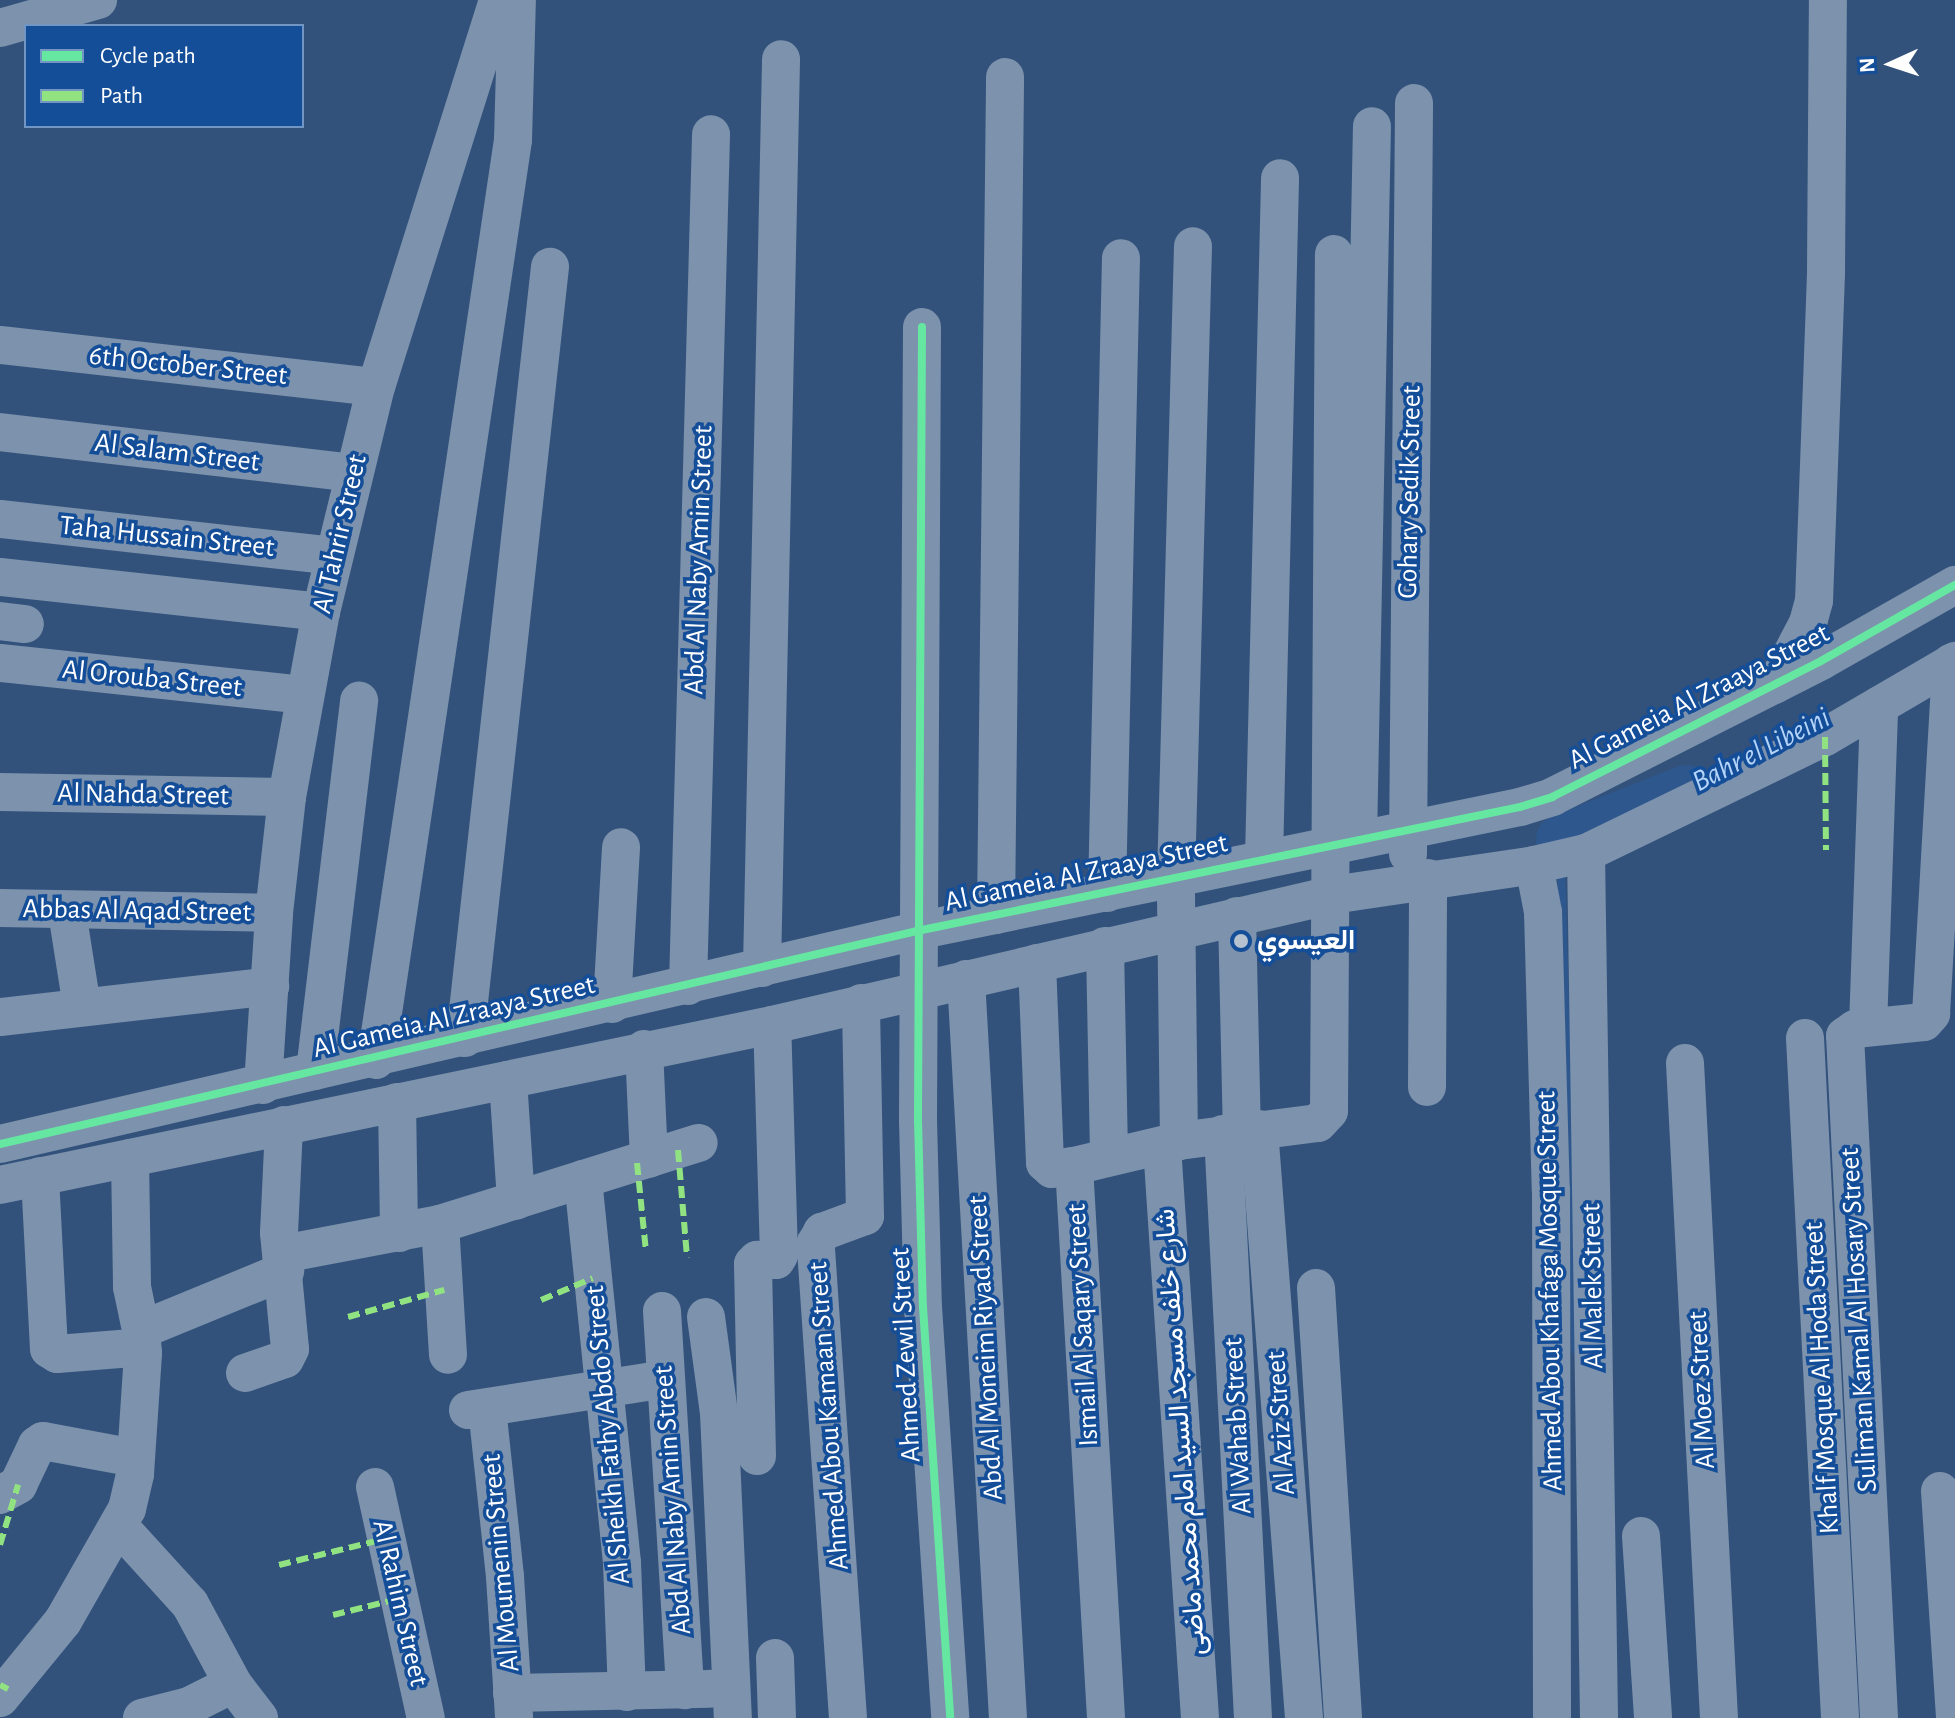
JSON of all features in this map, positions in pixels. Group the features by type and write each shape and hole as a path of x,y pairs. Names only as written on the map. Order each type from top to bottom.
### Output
{"street":[{"path":"0,28 98,0"},
{"name":"Al Tahrir Street","path":"263,1085 274,913 287,797 303,695 353,473 376,387 498,0"},
{"path":"376,1060 513,140 517,0"},
{"path":"1776,684 1808,623 1814,601 1826,272 1828,0"},
{"path":"762,968 781,59"},
{"path":"996,915 1005,77"},
{"name":"Gohary Sedik Street","path":"1414,103 1406,830 1419,879 1427,1087"},
{"path":"1105,946 1092,1160 1241,1131 1318,1123 1329,1111 1332,895 1345,842 1372,126"},
{"name":"Abd Al Naby Amin Street","path":"688,986 711,134"},
{"path":"1264,859 1280,178"},
{"name":"شارع خلف مسجد السيد امام محمد ماضى","path":"1193,246 1170,1144 1200,1718"},
{"path":"1334,254 1345,842"},
{"path":"1107,893 1121,258"},
{"path":"465,1038 550,267"},
{"name":"Ahmed Zewil Street","path":"922,327 918,1120 923,1307 950,1718"},
{"name":"6th October Street","path":"0,345 376,387"},
{"name":"Al Salam Street","path":"0,432 353,473"},
{"name":"Taha Hussain Street","path":"0,519 334,556"},
{"path":"0,577 321,612"},
{"name":"Al Gameia Al Zraaya Street","path":"0,1144 315,1071 376,1060 917,931 1493,814 1552,797 1776,684 1955,585"},
{"path":"1879,705 1868,1027 1928,1021 1953,662"},
{"path":"0,1185 644,1049 772,1025 1332,895 1419,879 1518,867 1586,853 1825,737 1953,662"},
{"name":"Al Orouba Street","path":"0,663 303,695"},
{"path":"315,1071 359,701"},
{"name":"Al Nahda Street","path":"0,792 287,797"},
{"name":"Ahmed Abou Khafaga Mosque Street","path":"1493,814 1543,912 1551,1190 1552,1718"},
{"path":"612,1004 621,847"},
{"name":"Al Malek Street","path":"1586,853 1599,1718"},
{"name":"Abbas Al Aqad Street","path":"0,908 67,912 274,913"},
{"path":"67,912 82,1007"},
{"name":"Al Aziz Street","path":"1237,916 1241,1131 1304,1718"},
{"name":"Ismail Al Saqary Street","path":"1037,963 1045,1163 1052,1169 1092,1160 1106,1718"},
{"name":"Abd Al Moneim Riyad Street","path":"966,979 1008,1718"},
{"path":"0,1017 270,986"},
{"name":"Ahmed Abou Kamaan Street","path":"848,1718 816,1243 822,1232 865,1216 861,1003"},
{"path":"757,1456 753,1264 757,1260 776,1260 779,1255 772,1025"},
{"name":"Suliman Kamal Al Hosary Street","path":"1868,1027 1855,1029 1845,1036 1879,1718"},
{"name":"Khalf Mosque Al Hoda Street","path":"1805,1038 1840,1718"},
{"path":"644,1049 649,1159"},
{"name":"Al Moez Street","path":"1685,1063 1719,1718"},
{"path":"508,1080 516,1201"},
{"path":"397,1102 399,1233"},
{"path":"245,1373 285,1359 288,1354 284,1263 279,1233 284,1125"},
{"name":"Al Wahab Street","path":"1241,1131 1253,1718"},
{"path":"40,1176 49,1349 57,1354 132,1348 284,1263 440,1224 699,1143"},
{"path":"0,1698 63,1621 118,1525 132,1492 142,1341 132,1287 130,1158"},
{"name":"Al Sheikh Fathy Abdo Street","path":"583,1179 622,1563 627,1692"},
{"path":"440,1224 448,1355"},
{"path":"1316,1288 1343,1718"},
{"name":"Abd Al Naby Amin Street","path":"662,1311 685,1690"},
{"path":"513,1705 627,1692 685,1690 732,1703 719,1413 706,1317"},
{"path":"603,1390 666,1379"},
{"name":"Al Moumenin Street","path":"513,1705 506,1591 478,1409 603,1390"},
{"path":"0,1495 18,1485 19,1443 46,1440 135,1458"},
{"name":"Al Rahim Street","path":"375,1487 426,1718"},
{"path":"1940,1491 1955,1718"},
{"path":"118,1525 190,1604 233,1684 259,1718"},
{"path":"1641,1536 1653,1718"},
{"path":"775,1658 777,1718"},
{"path":"142,1718 189,1706 233,1684"}],"waterway":[{"name":"Bahr el Libeini","path":"1560,839 1686,789"},
{"path":"1561,867 1575,1350"}],"marked path":[{"path":"1825,737 1826,850"},
{"path":"678,1150 687,1258"},
{"path":"637,1163 646,1252"},
{"path":"541,1300 593,1278"},
{"path":"348,1317 444,1290"},
{"path":"0,1545 18,1485"},
{"path":"279,1565 384,1539"},
{"path":"333,1615 401,1598"},
{"path":"0,1685 8,1689"}],"cycle path":[{"path":"922,327 918,1120 923,1307 950,1718"},
{"path":"0,1144 917,931 1520,807 1552,797 1821,661 1955,585"}],"place":[{"name":"العيسوي","path":"1241,941"}]}
